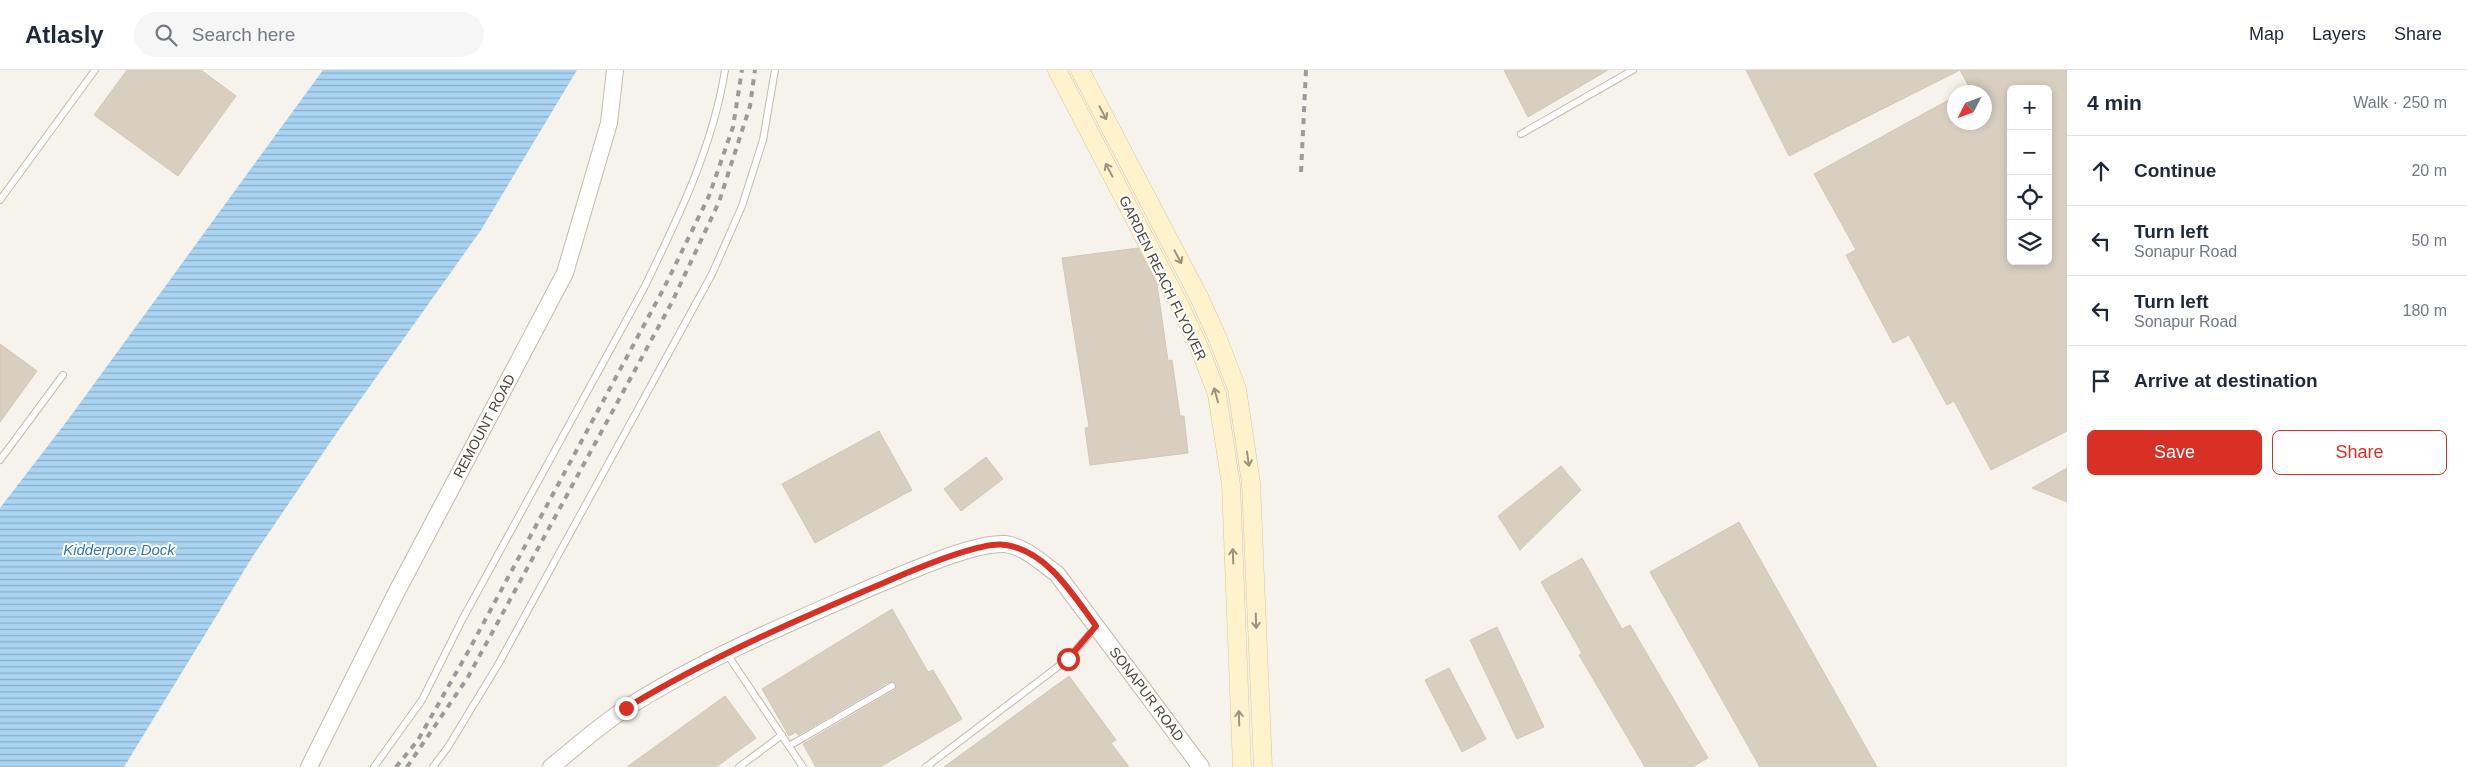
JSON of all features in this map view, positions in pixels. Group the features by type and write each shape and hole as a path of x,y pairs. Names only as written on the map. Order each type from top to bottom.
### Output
{"main road":[{"name":"GARDEN REACH FLYOVER","path":"1057,70 1180,306 1199,347 1217,394 1231,485 1242,767"},
{"name":"GARDEN REACH FLYOVER","path":"1080,70 1199,297 1218,339 1236,389 1252,483 1263,767"}],"street":[{"name":"REMOUNT ROAD","path":"308,767 396,593 565,273 609,123 615,70"},
{"name":"SONAPUR ROAD","path":"551,767 626,708 675,678 792,622 923,566 978,548 1006,544 1032,555 1057,574 1201,767"}],"lane":[{"path":"0,200 95,70"},
{"path":"374,767 422,700 462,620 648,279 700,165 722,93 725,70"},
{"path":"433,767 448,747 499,663 712,274 742,206 763,140 775,70"},
{"path":"1521,134 1633,70"},
{"path":"0,460 63,375"},
{"path":"926,767 1068,659 1096,626"},
{"path":"727,653 803,767"},
{"path":"789,746 892,686"},
{"path":"738,767 782,736"}],"water":[{"name":"Kidderpore Dock","path":"323,70 577,70 481,230 338,431 253,556 124,767 0,767 0,508 67,421"}],"building":[{"path":"127,70 201,70 236,96 178,176 94,115"},
{"path":"1504,70 1608,70 1528,117"},
{"path":"1746,70 1960,70 1789,156"},
{"path":"1960,70 2067,70 2067,431 1991,470 1954,401 1947,405 1909,335 1893,343 1846,255 1856,250 1814,174 1947,101 1947,130 1992,130 1992,85 1968,85"},
{"path":"1138,248 1157,284 1168,361 1172,360 1180,416 1184,416 1188,453 1090,465 1085,428 1089,427 1062,258"},
{"path":"0,344 37,371 0,422"},
{"path":"879,431 912,490 815,543 782,484"},
{"path":"986,457 1003,479 961,511 944,489"},
{"path":"1561,466 1581,490 1520,550 1498,516"},
{"path":"2067,468 2067,502 2032,488"},
{"path":"1739,522 1877,767 1760,767 1650,572"},
{"path":"1582,558 1622,629 1630,625 1708,758 1692,767 1645,767 1579,655 1582,653 1541,582"},
{"path":"892,609 928,672 933,670 962,719 880,767 816,767 803,744 895,690 896,683 889,682 798,735 796,732 789,736 762,689"},
{"path":"1497,627 1544,727 1517,739 1470,640"},
{"path":"1449,668 1486,739 1462,752 1425,680"},
{"path":"1069,676 1116,740 1111,743 1129,767 944,767"},
{"path":"725,696 756,738 716,767 627,767"}],"railway":[{"path":"396,767 418,740 469,650 664,288 709,196 733,127 742,70"},
{"path":"407,767 468,677 672,302 719,202 750,106 755,70"},
{"path":"1301,172 1306,70"}],"route":[{"path":"626,708 675,678 792,622 923,566 978,548 1006,544 1032,555 1057,574 1096,626 1068,659"}]}
